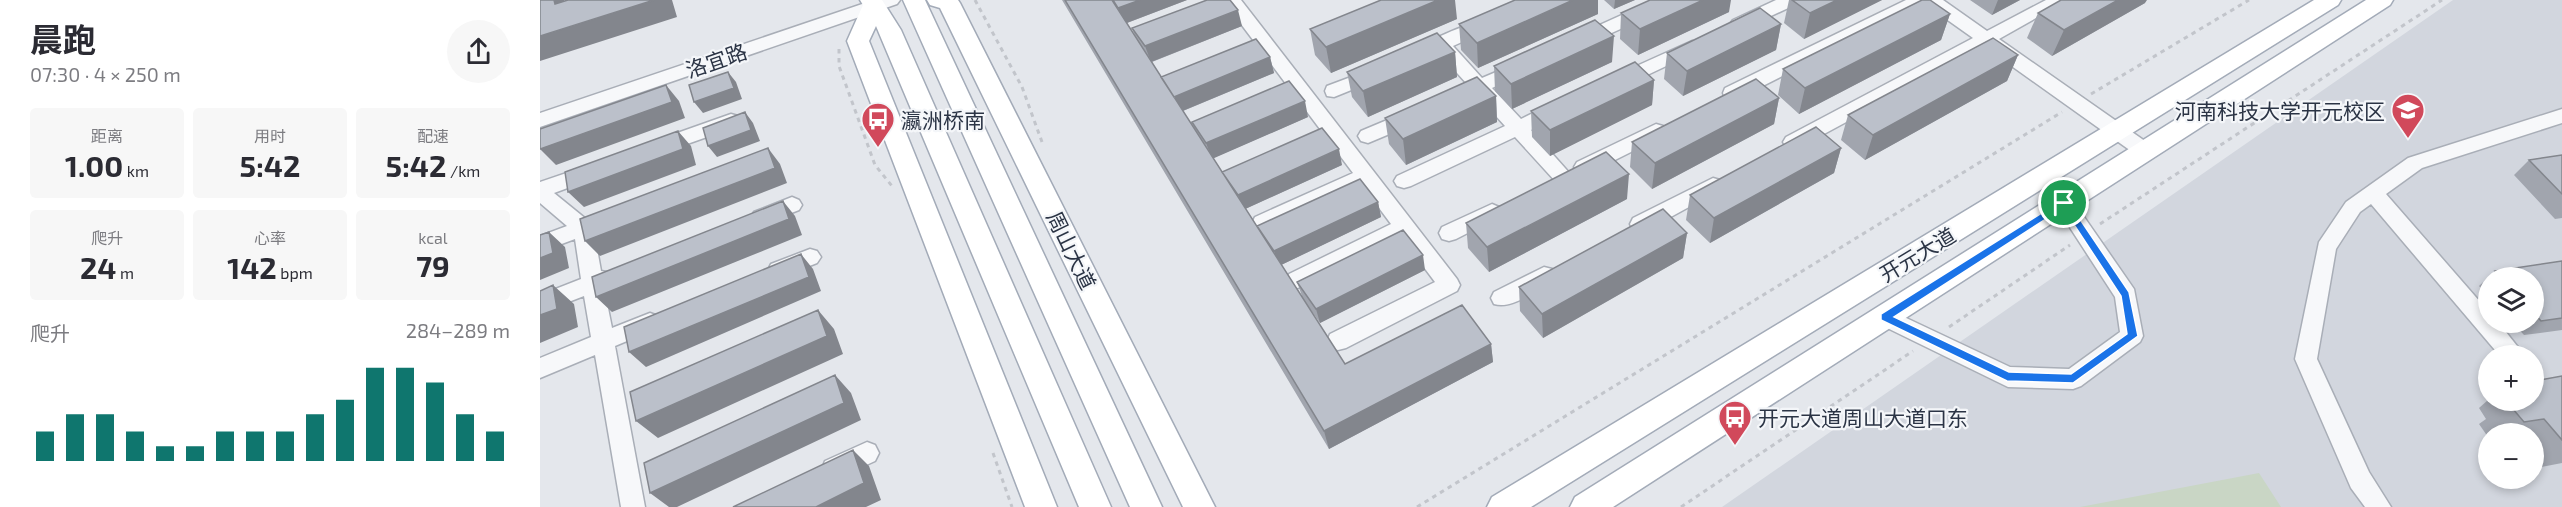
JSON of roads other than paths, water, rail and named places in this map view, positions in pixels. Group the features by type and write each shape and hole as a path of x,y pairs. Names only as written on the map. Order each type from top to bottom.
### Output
{"main road":[{"name":"周山大道","path":"914,0 1146,507"},
{"name":"周山大道","path":"938,0 949,3 1199,507"},
{"name":"开元大道","path":"1503,507 2330,0"},
{"name":"开元大道","path":"1586,507 2382,0"},
{"path":"876,2 858,41 1041,507"},
{"path":"876,2 1095,507"}],"street":[{"path":"1232,0 1449,285 1338,341"},
{"path":"1564,48 1670,0"},
{"path":"1602,88 1791,0"},
{"path":"1710,104 1920,0"},
{"path":"1931,0 2145,151"},
{"path":"1775,152 2059,0"},
{"name":"洛宜路","path":"540,112 876,2"},
{"name":"洛宜路","path":"540,120 876,2"},
{"path":"1334,92 1502,18"},
{"path":"1242,50 1264,41"},
{"path":"1442,44 1563,177"},
{"path":"1368,136 1533,62"},
{"path":"1273,92 1295,83"},
{"path":"1404,181 1571,103"},
{"path":"2379,507 2360,480 2306,359 2326,248 2353,207 2415,163 2562,116"},
{"path":"638,155 736,119"},
{"path":"1543,187 1668,125"},
{"path":"1308,136 1329,126"},
{"path":"616,163 540,191 583,228 633,507"},
{"path":"1628,230 1733,174"},
{"path":"1262,223 1366,175"},
{"path":"2373,193 2504,345"},
{"path":"1449,233 1511,202"},
{"path":"1885,317 2007,377 2073,379 2132,336 2126,295 2064,203"},
{"path":"736,226 792,205"},
{"path":"540,244 615,216"},
{"path":"1297,280 1405,228"},
{"path":"755,279 810,257"},
{"path":"1502,298 1565,264"},
{"path":"540,304 626,270"},
{"path":"540,368 669,315"},
{"path":"616,413 638,403"},
{"path":"816,478 867,453"},
{"path":"629,484 650,474"}],"place":[{"name":"河南科技大学开元校区","path":"2408,139"},
{"name":"瀛洲桥南","path":"878,148"},
{"name":"开元大道周山大道口东","path":"1735,446"}]}
